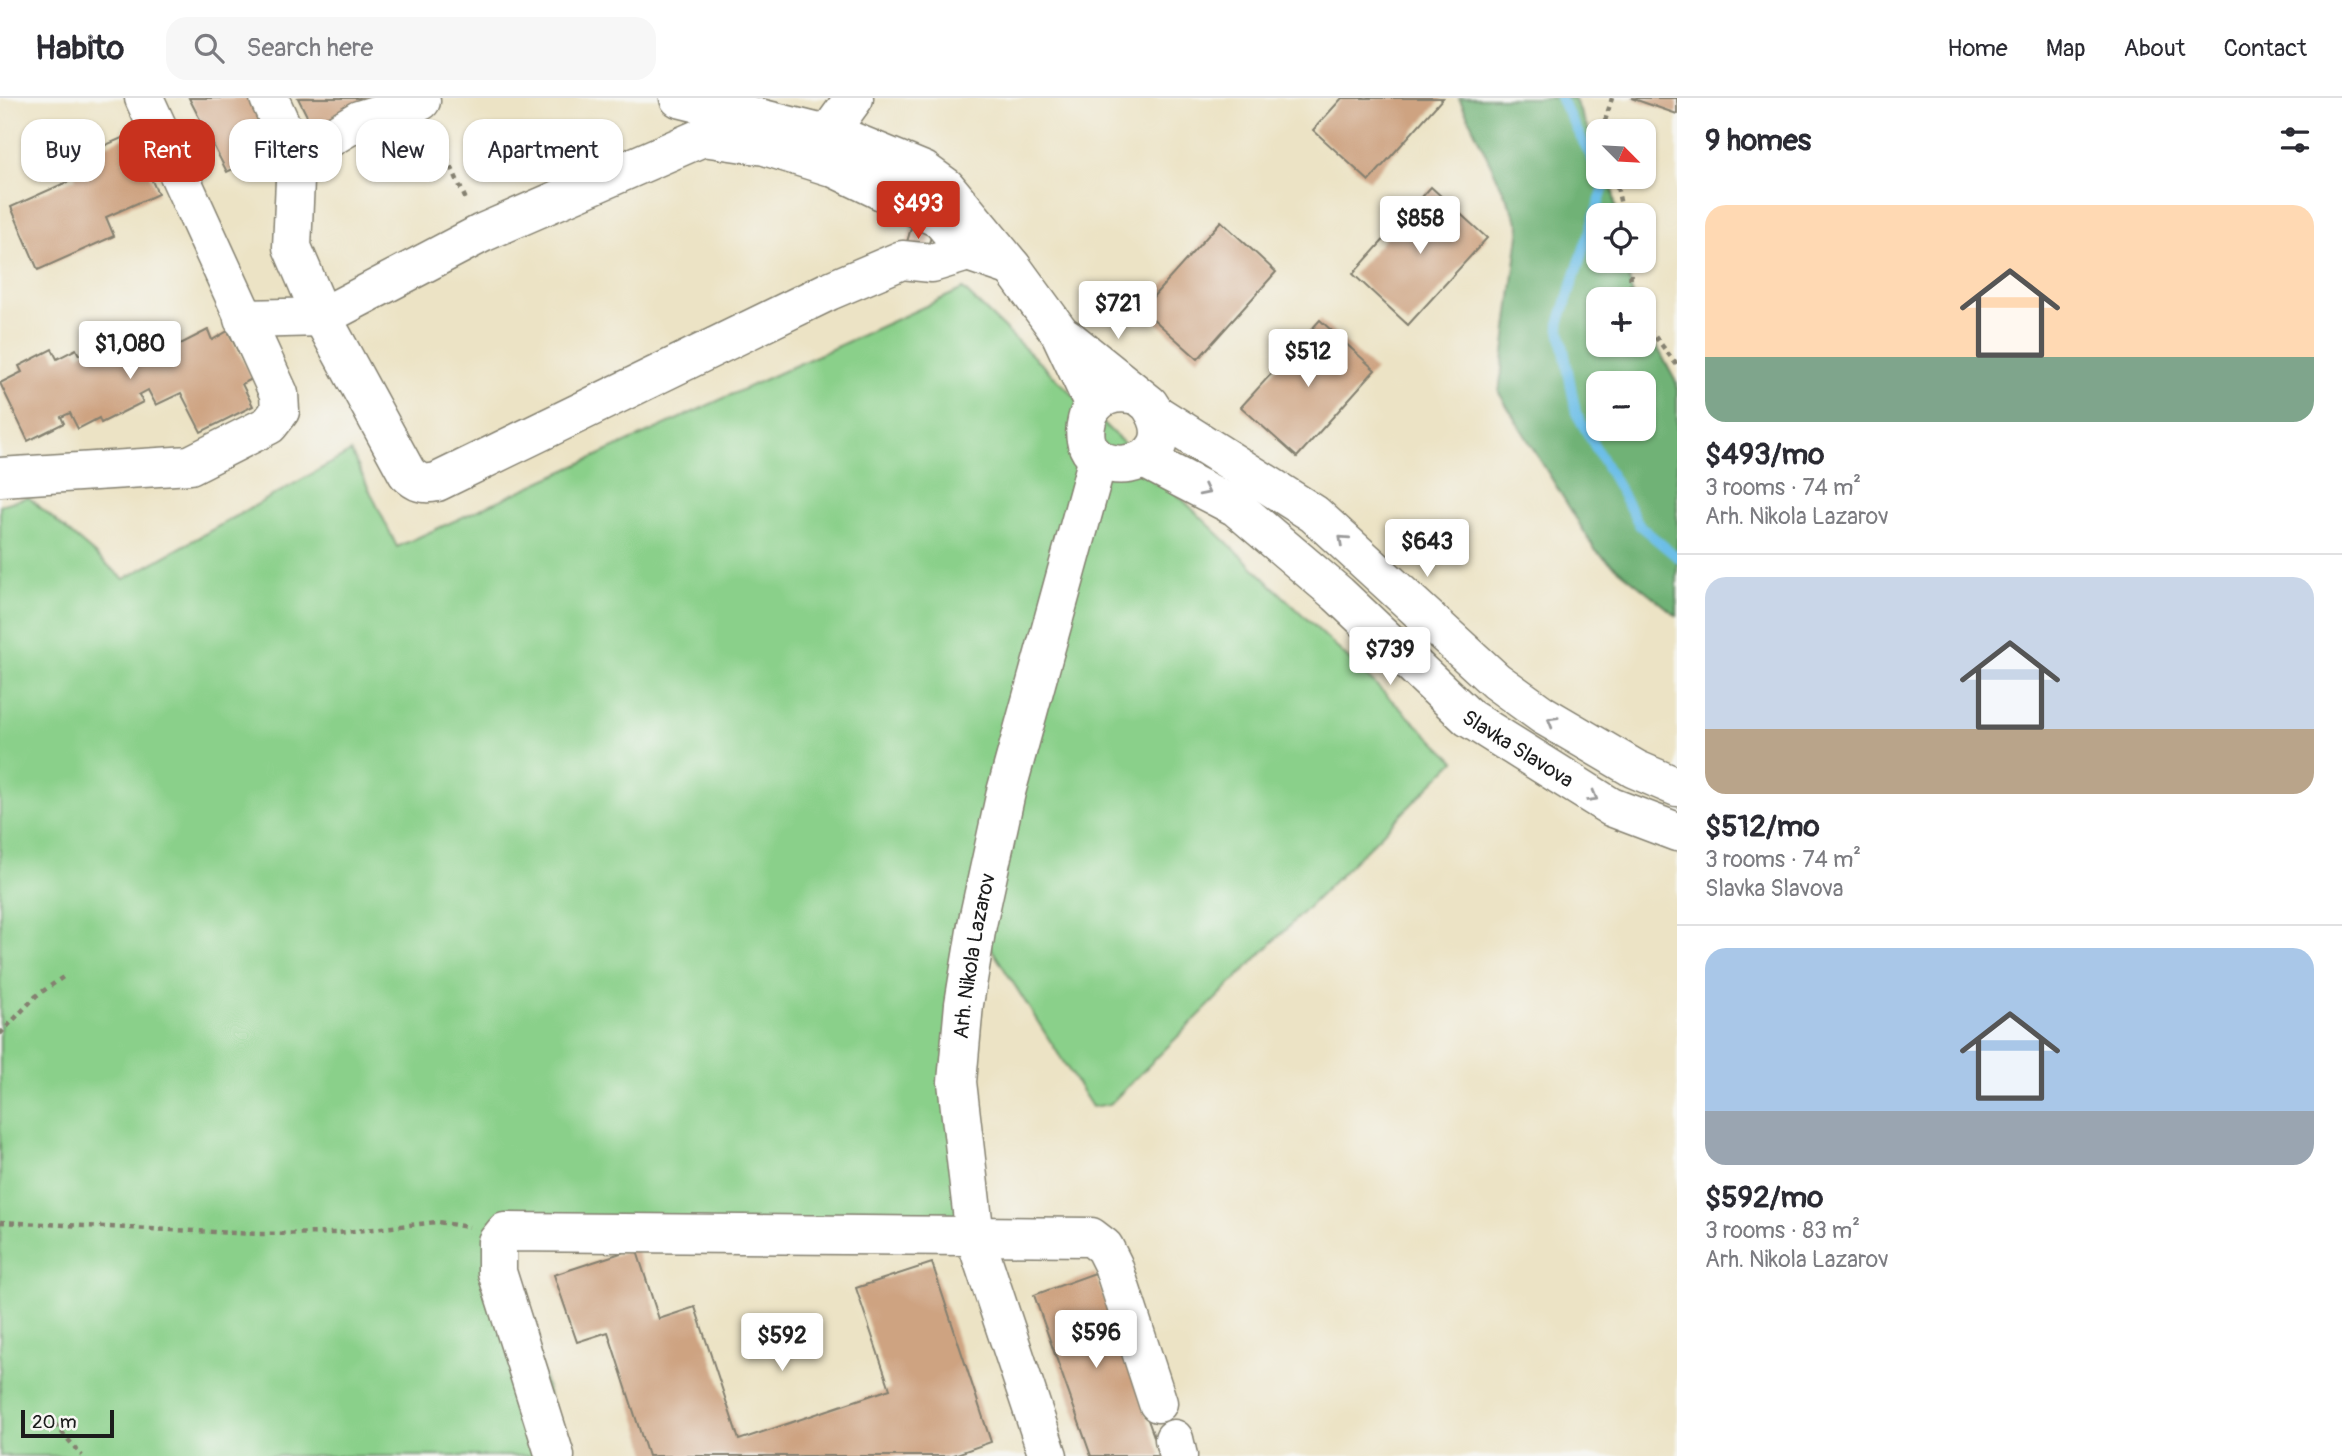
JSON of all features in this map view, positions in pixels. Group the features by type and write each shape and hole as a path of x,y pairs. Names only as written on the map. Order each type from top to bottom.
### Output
{"street":[{"path":"0,477 190,465 269,425 281,411 279,394 144,98"},
{"path":"269,98 278,119"},
{"path":"679,98 828,134 885,174 940,219 968,252 1012,267"},
{"path":"828,134 854,98"},
{"path":"342,130 359,120 421,101"},
{"path":"243,319 322,317 482,233 703,137 765,146 832,167 885,174 924,171 946,187 1012,267 1060,333 1094,405"},
{"path":"295,182 292,247 322,317 407,472 415,481 426,484 438,482 818,297 902,260 932,263 968,252"},
{"path":"1060,333 1148,405 1158,439 1144,459 1120,467 1098,458 1086,438 1088,415 1094,405 1115,393 1148,405"},
{"name":"Slavka Slavova","path":"1148,405 1314,514 1496,681 1543,715 1635,769 1677,787"},
{"name":"Arh. Nikola Lazarov","path":"1048,1456 975,1237 957,1082 968,978 1006,792 1098,458"},
{"name":"Slavka Slavova","path":"1144,459 1236,507 1338,594 1469,718 1611,807 1677,832"},
{"path":"555,1456 497,1272 497,1242 505,1232 1091,1237 1104,1247 1114,1265 1158,1403"}],"path":[{"path":"1606,119 1612,98"},
{"path":"421,101 462,190"},
{"path":"1656,338 1677,365"},
{"path":"0,1034 36,996 66,975"},
{"path":"0,1222 258,1234 337,1233 437,1222 505,1232"},
{"path":"55,1424 82,1456"}],"green space":[{"path":"1459,98 1574,98 1586,124 1586,189 1613,189 1615,203 1586,203 1586,273 1628,273 1631,287 1586,287 1586,357 1656,357 1656,344 1677,384 1677,616 1596,551 1499,393 1520,226"},
{"path":"963,289 1455,761 1110,1104 1092,1107 977,926 975,1237 505,1233 565,1456 0,1456 0,505 28,497 124,579 351,452 397,547"}],"building":[{"path":"189,98 263,98 273,119 229,119 227,172 215,149 215,119 200,119"},
{"path":"298,98 383,98 341,119 308,119"},
{"path":"1342,98 1443,98 1369,181 1313,130"},
{"path":"1631,98 1677,98 1677,114"},
{"path":"119,139 119,182 153,182 158,194 106,217 114,236 38,270 11,207 67,182 105,182 105,145"},
{"path":"1431,187 1487,238 1408,325 1353,274"},
{"path":"1221,221 1276,272 1198,359 1142,309"},
{"path":"911,228 932,234 925,255 905,249"},
{"path":"1320,320 1375,370 1297,457 1241,407"},
{"path":"153,328 165,352 208,330 212,340 228,331 252,379 242,384 253,406 201,432 181,393 156,405 148,390 139,395 143,402 101,423 99,418 78,429 70,413 61,417 64,423 28,441 0,383 22,372 19,366 52,349 57,359 76,349 79,355 127,330 132,339"},
{"path":"636,1248 659,1319 695,1307 739,1440 890,1389 856,1288 932,1263 991,1442 951,1456 648,1456 608,1332 577,1342 554,1275"},
{"path":"1095,1273 1161,1456 1091,1456 1034,1295"}],"waterway":[{"path":"1560,98 1586,147"},
{"path":"1603,189 1559,324 1576,413 1640,526 1677,557"}]}
